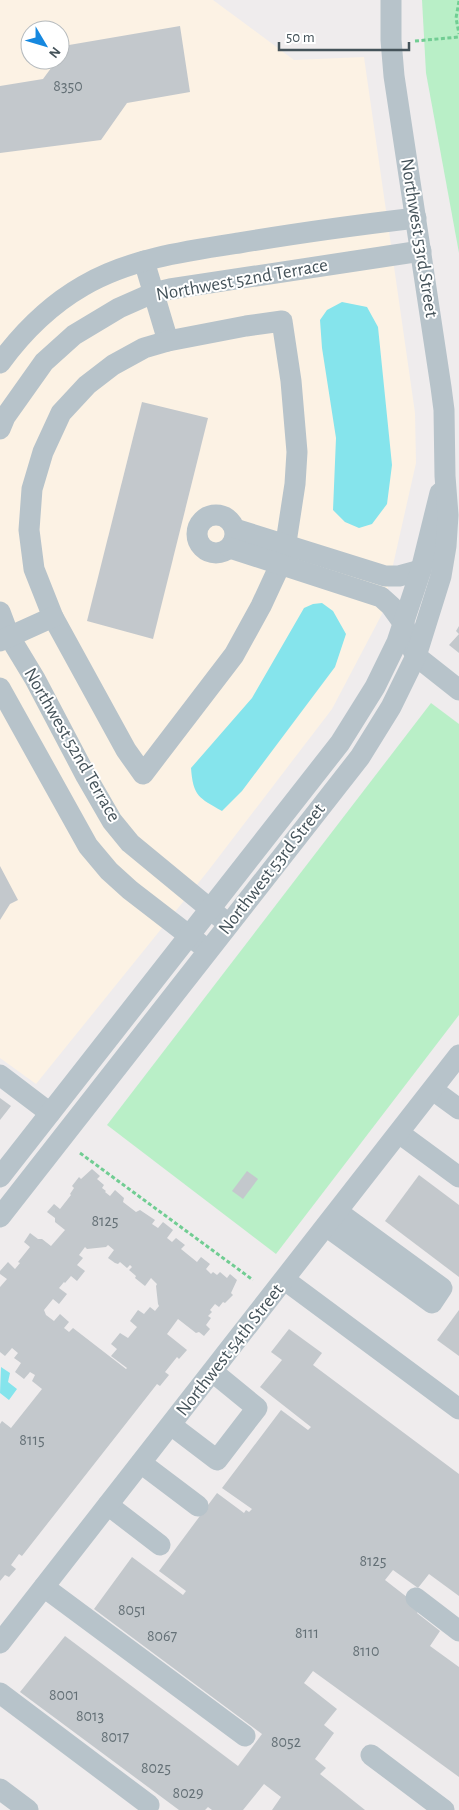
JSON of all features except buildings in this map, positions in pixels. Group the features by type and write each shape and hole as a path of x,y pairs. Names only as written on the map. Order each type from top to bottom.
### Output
{"street":[{"name":"Northwest 53rd Street","path":"0,1177 340,743 375,687 404,624 429,543 436,504 445,476 452,440 441,387 394,76 391,40 391,0"},
{"name":"Northwest 52nd Terrace","path":"0,363 32,325 53,306 83,286 105,275 144,261 193,250 264,238 416,218"},
{"name":"Northwest 52nd Terrace","path":"2,420 44,362 74,334 119,308 153,293 421,251"},
{"path":"144,261 168,340"},
{"path":"282,321 291,381 297,452 295,484 283,555 261,606 234,655 143,774 126,750 53,616 34,569 29,530 32,489 43,452 62,413 88,385 112,365 144,348 168,340 282,321"},
{"name":"Northwest 53rd Street","path":"0,1218 360,757 391,707 416,656 435,597 443,563 448,515 445,476"},
{"path":"233,539 283,555 381,597 391,606 404,624 408,641 416,656 459,690"},
{"path":"283,555 385,576 399,576 421,570"},
{"name":"Northwest 52nd Terrace","path":"0,612 4,639 35,679 112,821 130,843 229,924"},
{"path":"4,639 53,616"},
{"name":"Northwest 52nd Terrace","path":"0,688 88,846 109,871 130,890 208,950"},
{"path":"58,792 86,776"},
{"name":"Northwest 54th Street","path":"0,1643 459,1056"},
{"path":"0,1075 50,1113"},
{"path":"433,1090 459,1109"},
{"path":"399,1133 459,1177"},
{"path":"332,1219 442,1288 432,1303 332,1219"},
{"path":"285,1280 459,1410"},
{"path":"171,1425 217,1460 257,1408 213,1372"},
{"path":"141,1463 198,1506"},
{"path":"108,1505 160,1545"},
{"path":"44,1587 245,1736"},
{"path":"416,1598 459,1631"},
{"path":"0,1693 149,1806"},
{"path":"371,1755 444,1810"},
{"path":"0,1789 28,1810"}],"path":[{"path":"415,40 459,35 456,18 459,1"},
{"path":"80,1153 252,1280"}],"shaded area":[{"path":"0,0 213,0 294,60 364,57 415,413 416,463 382,614 332,709 208,871 36,1084 0,1058"}],"green space":[{"path":"422,0 459,0 459,253 426,73"},
{"path":"431,703 459,724 459,1015 276,1254 107,1125"}],"water":[{"path":"342,302 367,307 378,327 392,465 387,504 372,524 359,528 345,522 333,510 336,438 322,348 320,320 327,310"},
{"path":"322,603 333,611 346,634 335,667 242,791 222,811 199,795 193,785 191,768 252,698 304,608"},
{"path":"1,1367 10,1373 8,1382 17,1389 9,1400 0,1393"}]}
